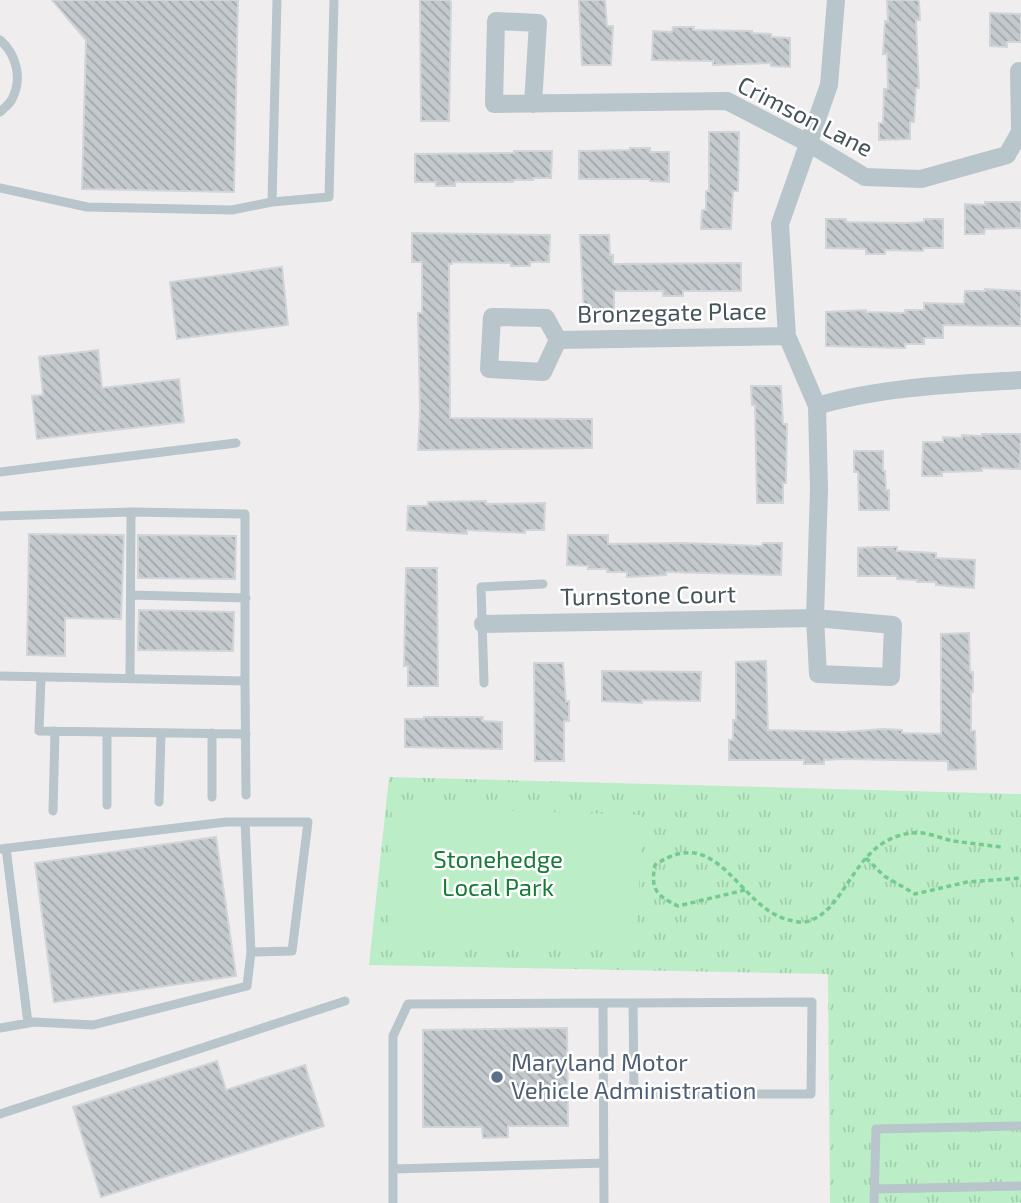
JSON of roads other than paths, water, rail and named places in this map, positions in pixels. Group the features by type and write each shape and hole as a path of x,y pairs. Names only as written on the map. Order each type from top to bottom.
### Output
{"street":[{"path":"815,618 893,625 891,677 818,674 815,618 819,489 817,406 787,335 780,224 829,85 836,0"},
{"name":"Crimson Lane","path":"533,104 538,23 496,21 494,104 533,104 727,101 810,144 865,177 921,179 1007,155 1020,132 1019,71"},
{"name":"Bronzegate Place","path":"492,317 546,318 558,340 542,372 489,369 492,317"},
{"name":"Bronzegate Place","path":"558,340 787,335"},
{"path":"817,406 841,399 944,386 1021,380"},
{"name":"Turnstone Court","path":"482,624 815,618"}],"lane":[{"path":"272,202 277,0"},
{"path":"0,188 87,207 232,210 272,202 329,197 334,0"},
{"path":"0,40 11,50 17,63 12,99 0,112"},
{"path":"0,472 236,443"},
{"path":"130,679 131,512"},
{"path":"0,516 131,512 245,514 246,795"},
{"path":"484,683 481,587 544,583"},
{"path":"131,595 246,598"},
{"path":"0,676 245,681"},
{"path":"41,677 39,731 246,734"},
{"path":"53,811 54,731"},
{"path":"107,732 107,805"},
{"path":"159,802 161,733"},
{"path":"212,733 212,797"},
{"path":"29,1023 3,849 226,822 307,822 292,951 251,952"},
{"path":"0,1028 29,1023 93,1025 247,986 251,952 245,822"},
{"path":"0,1114 345,1001"},
{"path":"393,1203 393,1036 408,1004 812,1002 811,1094 634,1094 633,1003"},
{"path":"603,1003 604,1203"},
{"path":"874,1203 876,1129 1021,1126"},
{"path":"393,1169 604,1163"},
{"path":"874,1189 1021,1186"}],"place":[{"name":"Maryland Motor Vehicle Administration","path":"497,1077"}],"park label":[{"name":"Stonehedge Local Park","path":"498,874"}]}
